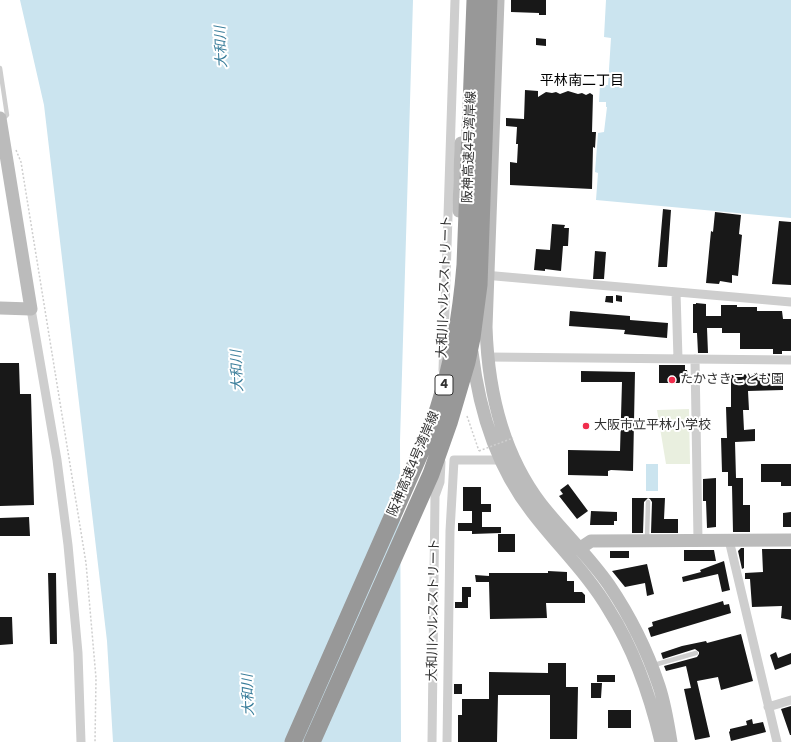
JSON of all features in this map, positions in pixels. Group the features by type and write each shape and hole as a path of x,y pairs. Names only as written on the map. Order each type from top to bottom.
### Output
{"highway":[{"name":"阪神高速4号湾岸線","path":"293,742 422,449 447,377 458,327 465,265 475,0"},
{"name":"阪神高速4号湾岸線","path":"312,742 431,474 449,423 467,362 473,332 479,285 489,0"}],"street":[{"name":"大和川ヘルスストリート","path":"432,742 435,496 440,482 455,0"},
{"path":"467,0 459,191 460,239 462,273 474,368 481,403 492,440 510,479 531,511 586,577 609,608 620,627 647,689 661,742"},
{"path":"498,0 486,327 488,357 494,400 500,423 517,465 540,502 608,585 624,610 645,649 659,686 671,742"},
{"path":"0,119 57,460 68,545 78,653 81,742"},
{"path":"462,273 791,302"},
{"path":"676,292 678,359"},
{"path":"0,308 31,309"},
{"path":"488,357 791,360"},
{"path":"695,359 698,540"},
{"path":"447,742 450,531 454,460 500,460"},
{"path":"729,540 777,742"},
{"path":"579,549 591,541 791,540"},
{"path":"768,707 791,700"}],"lane":[{"path":"0,68 7,115 5,119 0,119"},
{"path":"647,540 648,502"},
{"path":"652,666 696,653"}],"path":[{"path":"16,148 21,162 86,563 96,678 95,742"},
{"path":"467,416 479,452 513,438"}],"green space":[{"path":"689,409 690,464 666,464 657,410"}],"water":[{"name":"大和川","path":"20,0 413,0 400,441 401,742 113,742 107,641 44,105"},
{"path":"606,0 791,0 791,218 596,200 598,173 595,172 598,133 604,132 607,107 606,102 599,102 600,85 608,85 611,38 604,37"},
{"path":"646,464 658,464 658,491 646,491"}],"building":[{"path":"511,0 546,0 546,15 539,15 539,13 511,12"},
{"path":"536,38 546,39 546,46 536,45"},
{"path":"525,90 538,91 538,97 546,92 556,92 560,94 568,91 586,95 590,93 593,95 592,132 596,132 595,148 593,147 592,189 510,185 510,162 517,163 517,127 506,126 506,118 524,119"},
{"path":"663,209 671,210 667,267 658,267"},
{"path":"715,212 741,215 739,234 742,235 738,276 732,275 732,283 720,281 719,284 706,283 711,231 713,232"},
{"path":"779,221 791,222 791,285 772,284"},
{"path":"552,224 565,225 564,228 569,228 568,246 563,246 561,271 545,269 545,271 534,270 536,249 550,250"},
{"path":"595,251 606,252 604,279 593,279"},
{"path":"616,295 622,296 622,302 616,301"},
{"path":"606,296 613,296 613,303 605,302"},
{"path":"693,304 706,304 706,316 721,316 721,305 757,307 757,311 782,311 783,319 791,319 791,351 782,351 782,354 773,354 773,349 740,349 740,333 722,333 722,328 707,328 708,353 698,353 697,333 693,333"},
{"path":"570,311 630,316 630,320 668,323 667,338 624,334 625,330 569,326"},
{"path":"0,363 19,363 20,394 31,394 34,505 0,506"},
{"path":"659,365 685,365 685,370 687,370 688,376 680,376 680,383 659,383"},
{"path":"581,371 635,372 633,471 611,470 608,471 608,476 568,475 568,450 620,451 622,382 581,382"},
{"path":"783,373 783,390 748,391 749,410 743,410 744,430 755,429 755,441 735,442 736,478 743,478 743,505 750,505 750,532 733,532 732,486 728,486 728,472 722,472 721,438 727,438 726,407 731,407 731,375"},
{"path":"761,464 791,464 791,486 781,486 781,482 761,482"},
{"path":"716,478 716,527 707,528 706,501 703,501 703,479"},
{"path":"568,484 588,511 577,519 559,496 563,494 560,490"},
{"path":"463,487 481,487 481,504 491,504 491,512 482,512 482,527 501,527 501,533 472,534 472,531 458,531 458,523 472,523 472,511 463,511"},
{"path":"632,498 648,498 644,502 643,533 632,533"},
{"path":"648,498 665,498 664,519 678,519 678,533 651,533 652,502"},
{"path":"591,511 617,512 617,521 614,521 614,525 590,525"},
{"path":"791,512 791,527 783,527 783,513"},
{"path":"29,517 30,536 0,536 0,518"},
{"path":"498,534 515,534 515,552 498,552"},
{"path":"741,548 744,548 744,568 742,569 738,551"},
{"path":"762,549 791,549 791,620 781,618 782,606 752,607 750,579 745,579 745,573 763,572"},
{"path":"684,550 714,550 716,561 684,561"},
{"path":"610,551 629,551 629,558 610,558"},
{"path":"724,561 730,590 722,592 718,574 683,582 682,577 701,572 700,570"},
{"path":"647,564 654,594 647,596 645,583 625,587 612,571"},
{"path":"548,571 567,572 567,581 574,581 574,592 582,592 585,595 585,603 546,603 547,618 490,619 489,582 476,582 475,575 489,576 489,573 548,573"},
{"path":"48,573 56,573 57,644 50,644"},
{"path":"462,587 471,587 471,597 468,597 468,608 455,608 455,602 462,602"},
{"path":"723,601 724,605 729,604 731,613 651,637 648,628 653,626 652,622"},
{"path":"0,617 12,617 13,644 0,645"},
{"path":"741,634 753,681 721,690 718,677 697,681 710,737 695,740 684,689 691,688 686,666 666,671 664,666 697,657 699,652 695,649 663,659 661,653 682,646 706,641 707,643"},
{"path":"776,652 778,658 791,653 791,664 775,670 770,655"},
{"path":"548,663 566,663 566,687 578,687 577,739 550,739 550,695 498,695 497,742 458,742 458,715 462,715 462,699 489,699 489,672 548,673"},
{"path":"597,675 615,675 615,682 597,682"},
{"path":"591,683 602,683 601,698 591,698"},
{"path":"454,684 462,684 462,694 454,694"},
{"path":"791,706 791,735 790,735 781,709"},
{"path":"608,710 631,710 631,728 608,728"},
{"path":"752,719 753,724 763,722 766,732 731,741 729,732 730,729 747,725 746,721"}],"place":[{"name":"たかさきこども園","path":"672,380"},
{"name":"大阪市立平林小学校","path":"586,426"}],"district":[{"name":"平林南二丁目","path":"582,81"}]}
